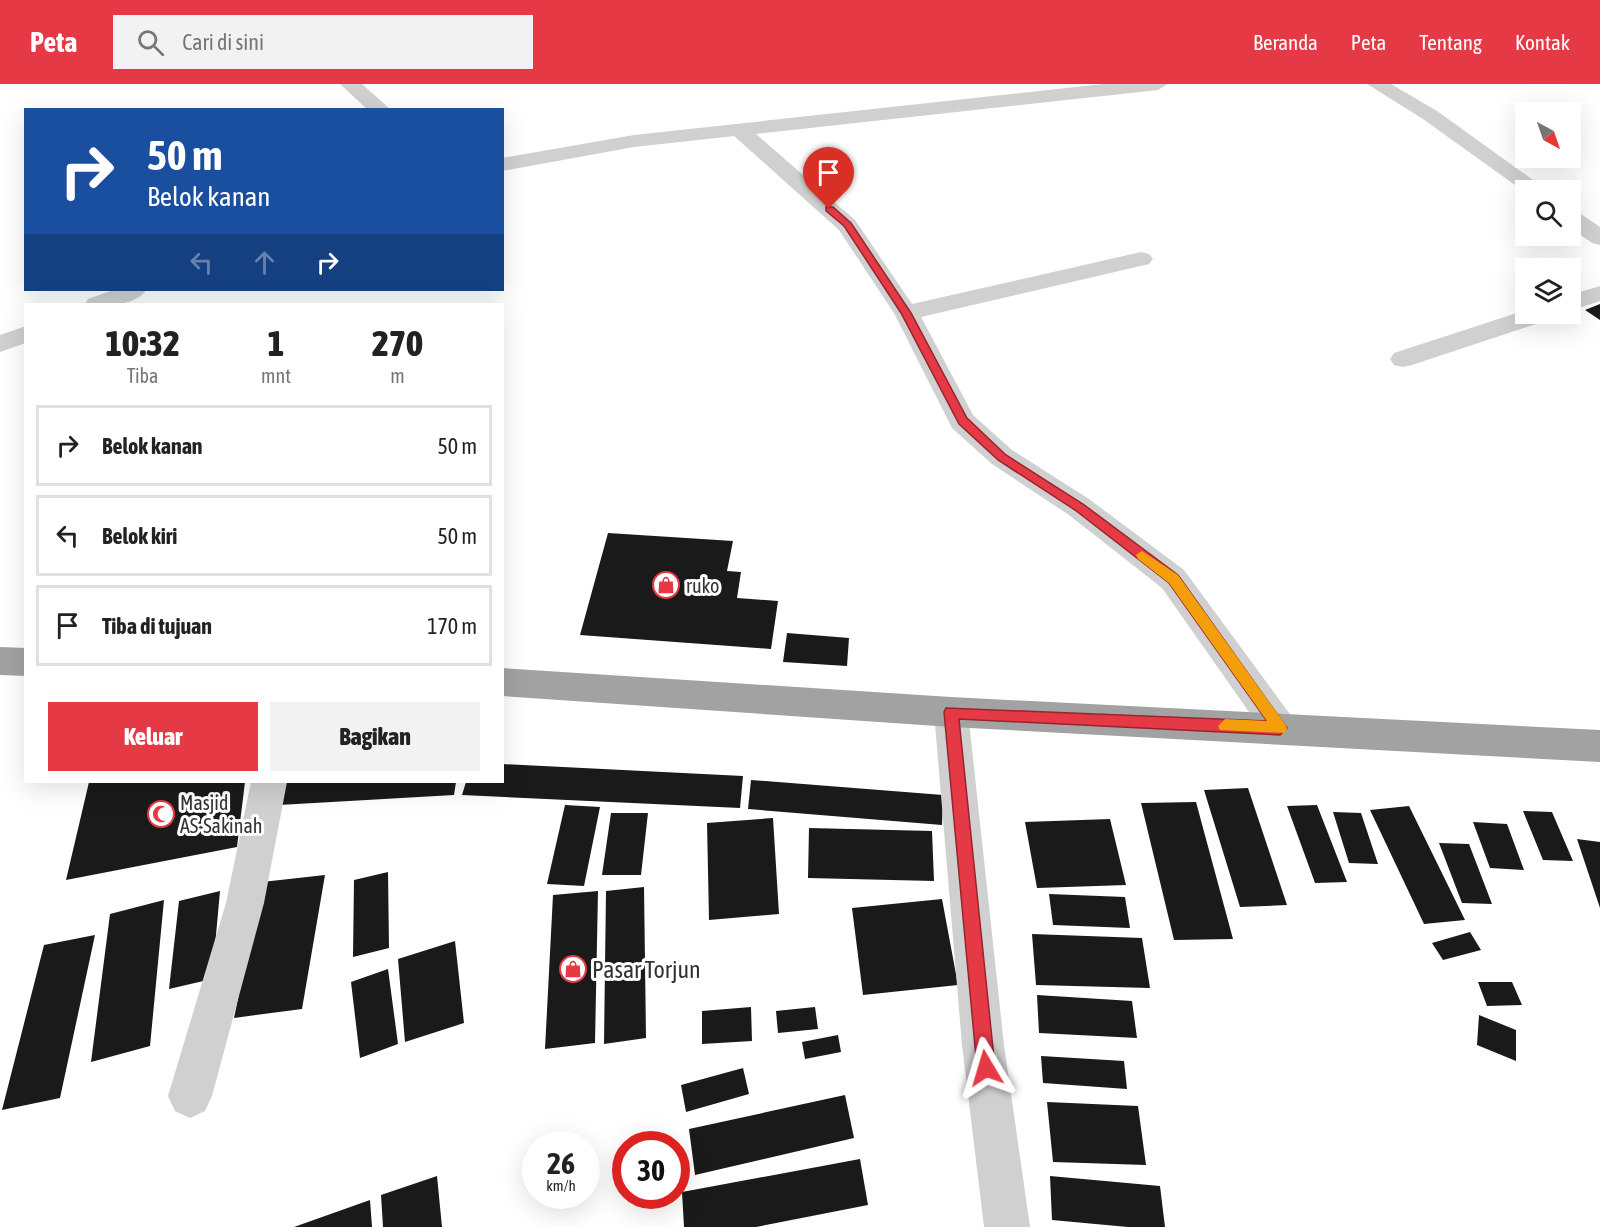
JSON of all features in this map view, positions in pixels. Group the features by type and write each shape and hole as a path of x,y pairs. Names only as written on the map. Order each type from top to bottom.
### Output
{"highway":[{"path":"0,662 24,662"},
{"path":"504,682 951,712 1600,746"}],"street":[{"path":"350,84 379,108"},
{"path":"504,165 634,141 1158,84"},
{"path":"1377,84 1430,115 1522,180"},
{"path":"740,130 847,225 906,313 963,421 1002,458 1079,507 1173,579 1280,728"},
{"path":"1581,224 1600,238"},
{"path":"906,313 1141,259"},
{"path":"101,303 131,291"},
{"path":"1581,299 1600,293"},
{"path":"1403,359 1515,322"},
{"path":"0,344 24,335"},
{"path":"951,712 983,1045 1007,1227"},
{"path":"190,1096 245,903 269,783"}],"building":[{"path":"1600,304 1600,320 1585,310"},
{"name":"ruko","path":"608,533 733,541 727,571 741,572 737,598 778,601 771,649 580,635"},
{"path":"787,633 849,638 847,666 783,662"},
{"path":"504,764 743,776 740,808 462,795 466,783 504,783"},
{"path":"751,780 943,795 942,825 748,809"},
{"name":"Masjid AS-Sakinah","path":"89,783 245,783 237,847 66,880"},
{"path":"285,783 456,783 454,795 279,805"},
{"path":"1248,788 1287,905 1240,907 1204,790"},
{"path":"1196,802 1233,939 1174,940 1141,803"},
{"path":"565,805 600,807 584,886 547,884"},
{"path":"1317,805 1347,882 1315,883 1287,806"},
{"path":"1409,806 1465,920 1424,924 1370,810"},
{"path":"1523,811 1552,812 1573,861 1543,860"},
{"path":"1333,812 1361,813 1378,864 1349,863"},
{"path":"611,813 648,813 641,875 602,875"},
{"path":"773,818 779,914 709,920 707,823"},
{"path":"1110,819 1126,885 1037,888 1025,822"},
{"path":"1473,822 1507,824 1524,870 1490,868"},
{"path":"809,828 932,831 934,881 808,878"},
{"path":"1577,839 1600,842 1600,908"},
{"path":"1439,843 1469,844 1492,904 1462,903"},
{"path":"388,872 389,948 353,957 354,880"},
{"path":"325,875 302,1009 234,1018 262,882"},
{"name":"Pasar Torjun","path":"644,887 646,1038 604,1044 606,891"},
{"path":"220,891 212,979 169,989 179,901"},
{"name":"Pasar Torjun","path":"598,891 595,1043 545,1049 553,895"},
{"path":"1049,894 1125,897 1130,928 1053,925"},
{"path":"942,899 958,985 863,995 852,908"},
{"path":"164,900 150,1046 91,1062 110,914"},
{"path":"1470,932 1481,950 1443,960 1432,943"},
{"path":"1032,934 1142,938 1150,988 1036,985"},
{"path":"95,935 60,1098 2,1110 44,945"},
{"path":"455,941 464,1023 405,1042 398,959"},
{"path":"388,969 398,1044 360,1058 351,982"},
{"path":"1478,982 1512,982 1522,1005 1487,1006"},
{"path":"1037,995 1132,1001 1137,1038 1039,1033"},
{"path":"751,1007 752,1041 702,1044 702,1011"},
{"path":"815,1007 818,1029 778,1033 776,1011"},
{"path":"1479,1015 1516,1030 1516,1061 1477,1045"},
{"path":"838,1035 841,1052 805,1059 802,1042"},
{"path":"1041,1056 1124,1061 1127,1089 1043,1083"},
{"path":"743,1068 749,1094 686,1112 681,1085"},
{"path":"845,1095 854,1138 695,1175 689,1129"},
{"path":"1047,1102 1138,1106 1146,1165 1053,1162"},
{"path":"860,1159 868,1205 756,1227 684,1227 683,1209 690,1209 690,1191"},
{"path":"437,1176 442,1227 383,1227 381,1195"},
{"path":"1050,1176 1160,1186 1165,1227 1128,1227 1052,1220"},
{"path":"370,1200 372,1227 294,1227"}],"slow traffic":[{"path":"1142,555 1173,579 1280,728 1225,726"}],"place":[{"name":"ruko","path":"666,585"},
{"name":"Masjid AS-Sakinah","path":"161,814"},
{"name":"Pasar Torjun","path":"573,969"}],"route":[{"path":"829,209 847,225 906,313 963,421 1002,458 1079,507 1173,579 1280,728 951,712 986,1068"}]}
